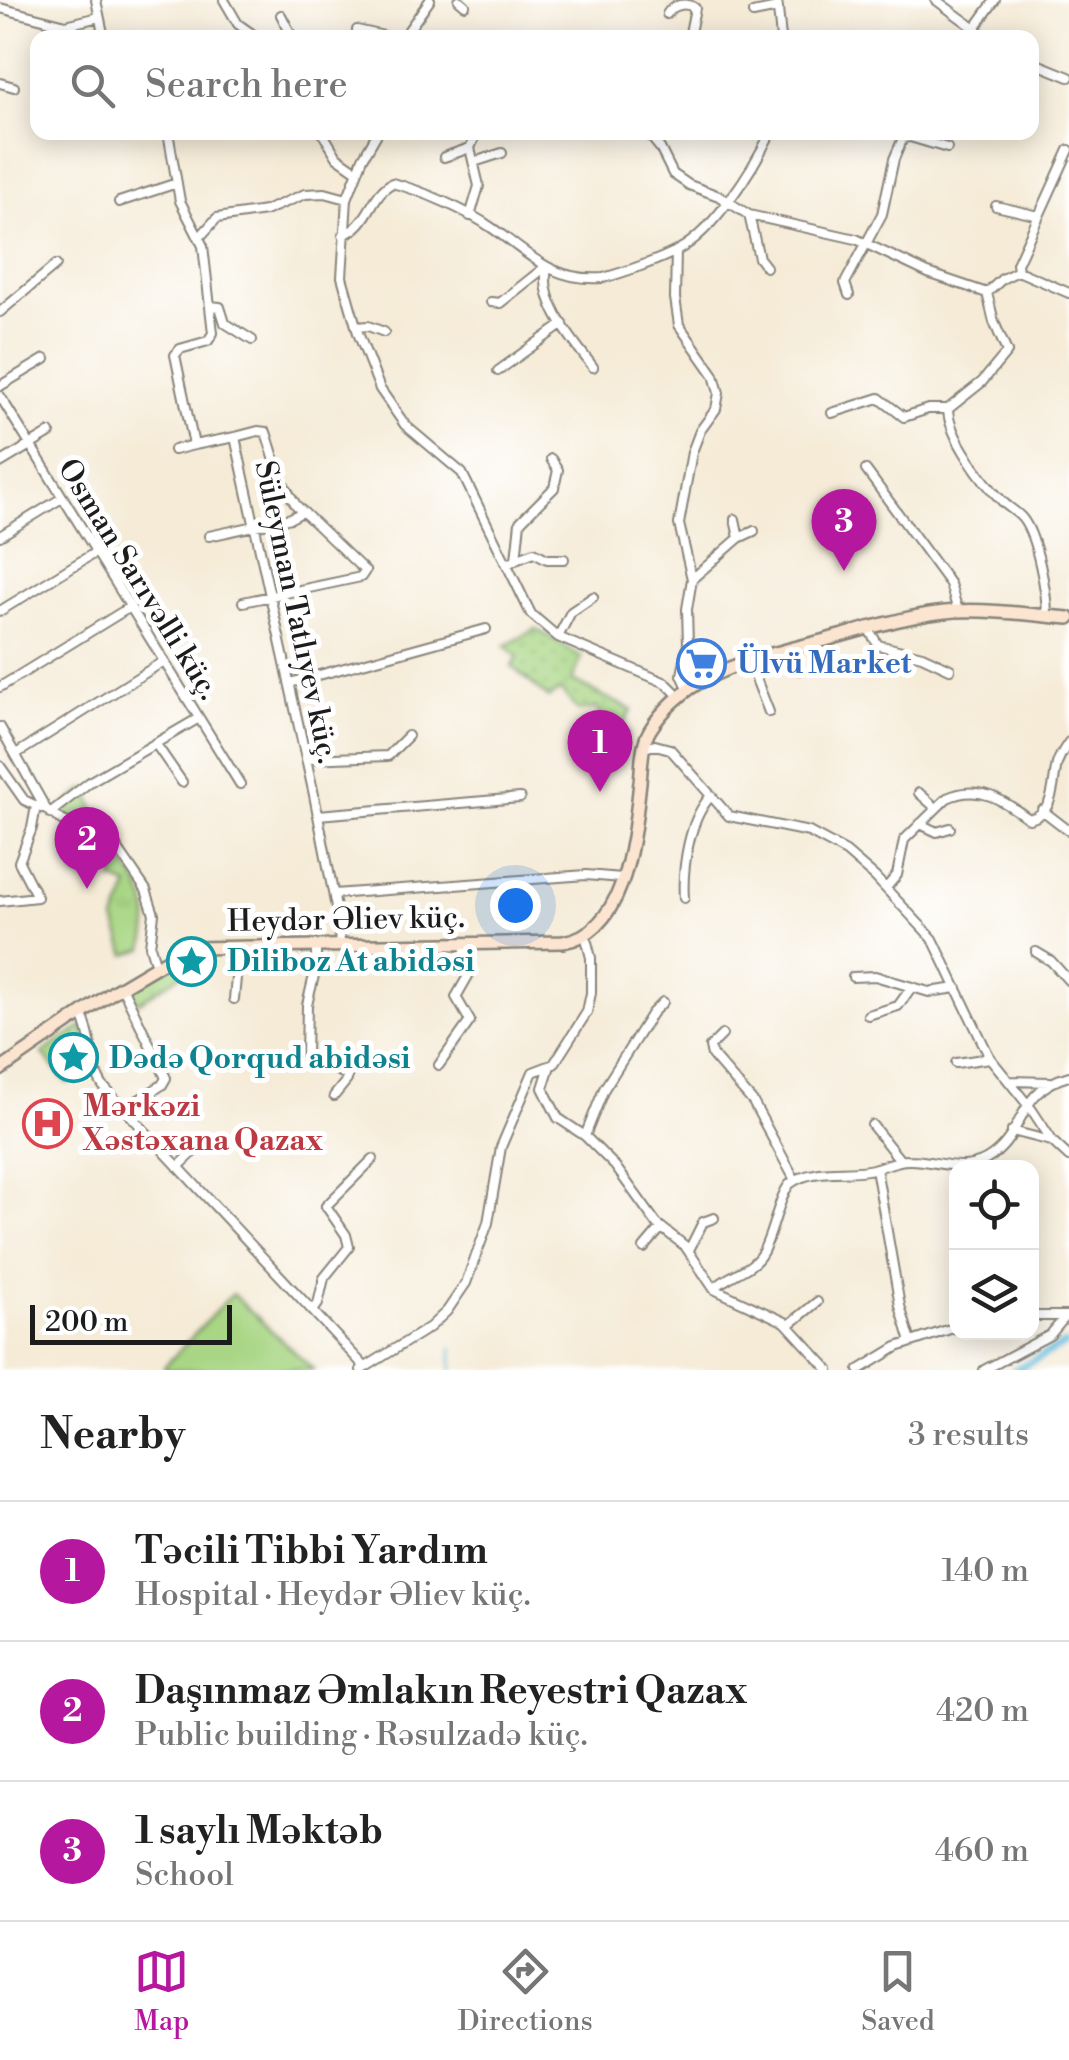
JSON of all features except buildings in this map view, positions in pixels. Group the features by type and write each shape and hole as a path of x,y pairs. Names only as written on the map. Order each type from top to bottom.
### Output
{"main road":[{"path":"585,934 606,915 622,878 650,730 685,693 722,671 868,628 958,611 1069,618"},
{"name":"Heydər Əliev küç.","path":"0,1074 122,986 194,948 563,942 585,934"}],"street":[{"path":"96,0 102,30"},
{"path":"224,0 238,24 247,30"},
{"path":"409,30 430,0"},
{"path":"936,0 977,30"},
{"path":"974,28 995,0"},
{"path":"667,14 674,7 689,4 695,8 691,30"},
{"path":"752,14 778,4 780,30"},
{"path":"0,8 66,26 98,17"},
{"path":"281,14 289,30"},
{"path":"1039,65 1069,78"},
{"path":"0,84 14,87"},
{"path":"169,140 184,214 199,238 210,306 212,338 180,349 174,355 194,445"},
{"path":"327,140 338,157 358,171"},
{"path":"374,140 347,199 342,277 356,326 390,406 405,425 462,473 512,562 525,606 558,636 685,693"},
{"path":"470,216 479,186 470,148 474,140"},
{"path":"654,140 673,174 689,186 728,201 750,215 866,242 928,273 987,293"},
{"path":"343,235 358,227 381,190 392,183 494,229 546,268 590,279 603,278 676,251 693,240 728,201 766,140"},
{"path":"850,296 845,283 886,203 891,170 902,140"},
{"path":"920,140 948,148"},
{"path":"444,157 470,148"},
{"path":"1018,271 1018,259 1069,150"},
{"path":"474,162 502,153"},
{"path":"118,202 177,183"},
{"path":"199,238 217,218 265,211 305,194 325,192 347,199"},
{"path":"996,206 1038,216"},
{"path":"750,215 759,258 766,268"},
{"path":"676,251 679,325 714,374 720,393 716,409 692,452 679,524 692,579 682,674 685,693"},
{"path":"0,312 56,265"},
{"path":"491,302 500,303 546,268"},
{"path":"546,268 547,288 563,324 592,367"},
{"path":"987,293 1018,271"},
{"path":"1018,271 1069,294"},
{"path":"832,413 879,398 904,417 928,409 948,409 982,382 1007,352 987,293"},
{"path":"210,306 220,307 225,323 252,340"},
{"path":"498,371 563,324"},
{"path":"356,326 384,332"},
{"path":"0,386 45,359"},
{"name":"Osman Sarıvəlli küç.","path":"0,396 240,784"},
{"path":"948,409 949,424 962,447 995,493 1025,524 1046,583 1046,616"},
{"path":"0,463 50,432"},
{"path":"235,437 266,432 282,480 302,512 364,568 364,575 243,602"},
{"name":"Süleyman Tatlıyev küç.","path":"174,450 235,437 318,815 340,946"},
{"path":"512,562 520,522 554,488 558,470 551,459"},
{"path":"866,470 950,584 958,611"},
{"path":"0,536 62,498"},
{"path":"208,536 302,512"},
{"path":"735,520 740,538"},
{"path":"692,579 740,538 754,531"},
{"path":"0,612 96,552"},
{"path":"512,562 534,552 547,559 564,559"},
{"path":"558,636 571,612 593,597"},
{"path":"0,687 130,607"},
{"path":"868,628 878,646 922,656 950,669"},
{"path":"290,684 486,630"},
{"path":"792,648 798,670"},
{"path":"16,754 164,662"},
{"path":"749,662 769,712"},
{"path":"0,902 36,897 19,862 34,822 44,809 199,718"},
{"path":"0,727 44,809"},
{"path":"306,759 388,756 408,736"},
{"path":"886,888 896,875 904,840 955,794 1002,798 1034,819 1054,791 1057,764 1069,742"},
{"path":"155,743 182,782"},
{"path":"644,748 670,749 722,811 740,820 809,832 846,852 886,888 933,939 990,1058 1069,1157"},
{"path":"0,766 4,780 24,800 63,821 102,835 117,847 151,901 155,922 150,946 156,966"},
{"path":"919,793 936,808"},
{"path":"684,898 684,873 693,833 710,797"},
{"path":"318,815 520,798"},
{"path":"1042,810 1068,830"},
{"path":"920,824 937,832 950,828"},
{"path":"334,894 597,874 622,878"},
{"path":"82,1015 91,1034 96,1076 363,1368 430,1327 461,1292 488,1223 507,1129 533,1072 557,1060 590,1003 591,958 585,934"},
{"path":"439,1065 470,1021 456,997 468,976 464,943"},
{"path":"234,999 239,946"},
{"path":"316,946 316,967 306,1005 306,1056 346,1075 347,1080 334,1096"},
{"path":"1036,952 1051,961 1069,981"},
{"path":"853,977 875,976 929,992 957,988"},
{"path":"122,986 166,1078 162,1085 124,1108"},
{"path":"868,1015 898,1006 911,988"},
{"path":"584,1136 604,1088 652,1013 664,1002"},
{"path":"722,1035 710,1048 712,1055 752,1102 796,1180"},
{"path":"956,1063 990,1058"},
{"path":"550,1066 544,1080 544,1096 558,1118 615,1166 661,1228 689,1250 714,1289 789,1326 829,1370"},
{"path":"1008,1081 1050,1082 1069,1076"},
{"path":"992,1160 1027,1103 1050,1082"},
{"path":"872,1125 900,1160"},
{"path":"1012,1131 1054,1142"},
{"path":"178,1166 203,1143"},
{"path":"313,1310 324,1278 350,1246 326,1206 373,1159"},
{"path":"714,1289 760,1258 777,1220 780,1197 796,1180 876,1168 900,1160 949,1168"},
{"path":"876,1168 900,1306 912,1342"},
{"path":"689,1250 703,1222 714,1218"},
{"path":"644,1248 661,1228"},
{"path":"789,1326 817,1302"},
{"path":"1039,1316 1068,1316"},
{"path":"984,1370 1050,1335 1068,1316"},
{"path":"859,1370 912,1342 949,1329"}],"green space":[{"path":"536,629 582,657 572,681 632,710 621,729 628,734 618,749 583,755 584,749 603,745 598,708 579,711 560,690 549,698 512,667 518,657 505,646"},
{"path":"85,789 99,824 97,827 57,812"},
{"path":"93,838 111,849 140,888 148,918 144,949 126,955 115,920 129,886 113,880 116,869 100,862 92,881 75,875"},
{"path":"200,954 202,960 138,1003 132,990 172,965"},
{"path":"83,1026 91,1069 67,1083 42,1053"},
{"path":"232,1294 314,1370 167,1370 164,1367"}],"waterway":[{"path":"1015,1370 1065,1344"},
{"path":"452,1348 452,1370"}],"place":[{"name":"1 saylı Məktəb","path":"844,571"},
{"name":"Ülvü Market","path":"702,663"},
{"name":"Təcili Tibbi Yardım","path":"600,792"},
{"name":"Daşınmaz Əmlakın Reyestri Qazax","path":"87,889"},
{"name":"Diliboz At abidəsi","path":"192,961"},
{"name":"Dədə Qorqud abidəsi","path":"74,1058"},
{"name":"Mərkəzi Xəstəxana Qazax","path":"48,1123"}]}
